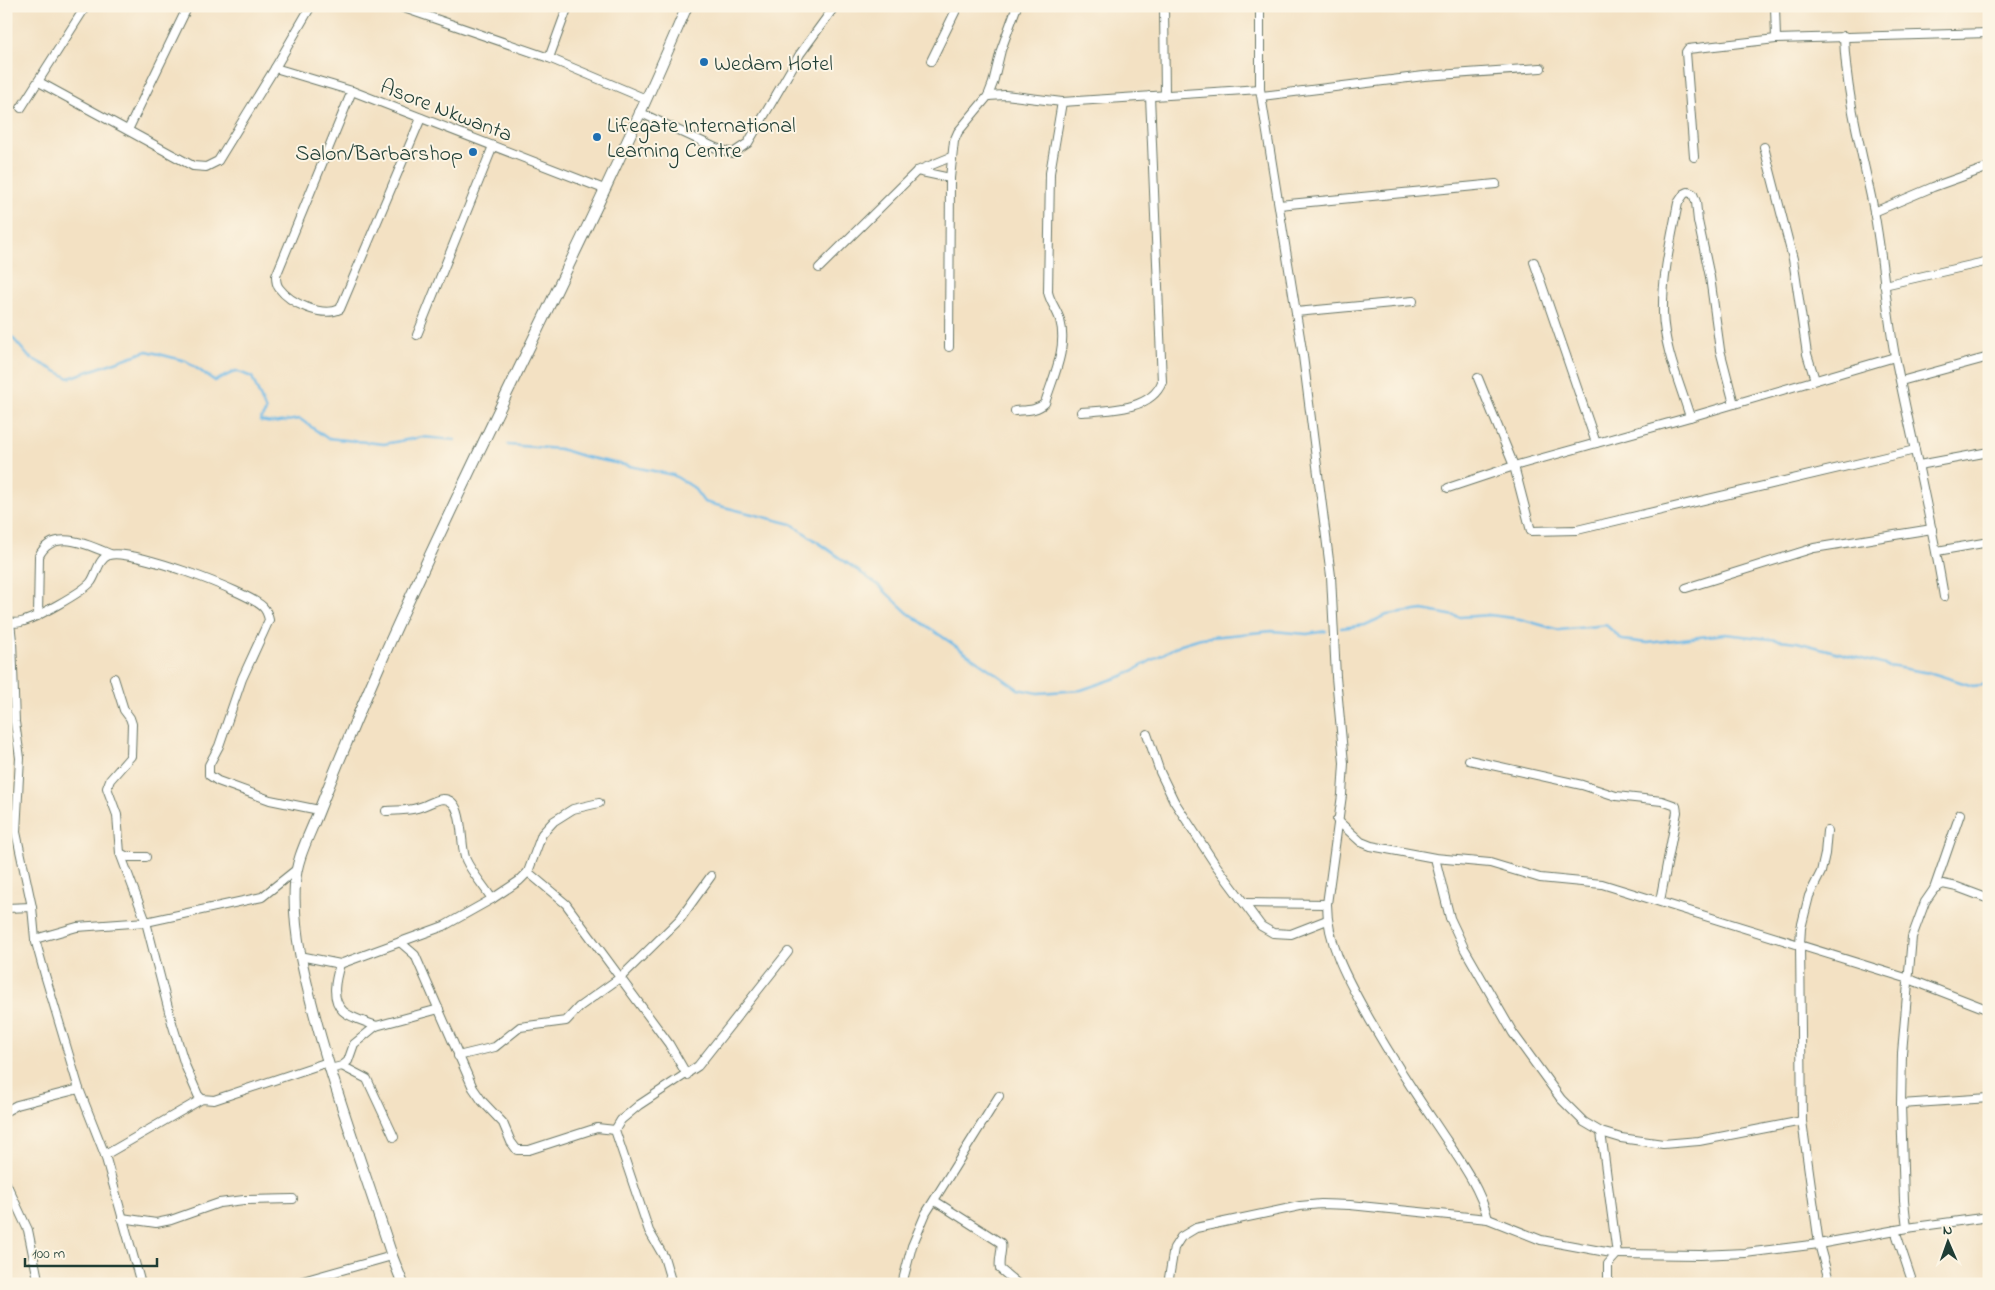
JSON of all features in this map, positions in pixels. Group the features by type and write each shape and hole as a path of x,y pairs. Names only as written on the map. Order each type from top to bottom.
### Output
{"street":[{"path":"21,108 86,6"},
{"path":"128,130 188,6"},
{"path":"39,82 193,166 206,167 218,161 311,6"},
{"path":"398,6 548,58 646,99"},
{"path":"548,58 568,6"},
{"path":"403,1284 329,1065 300,956 295,902 297,869 336,765 424,563 496,413 553,301 687,6"},
{"path":"640,112 716,148 733,154 739,151 748,143 800,54 835,6"},
{"path":"931,61 958,6"},
{"path":"950,347 950,178 954,141 958,132 988,96 1001,50 1017,6"},
{"path":"1164,6 1165,95"},
{"path":"1260,6 1261,93 1296,312 1331,576 1336,677 1344,764 1342,795 1337,820 1327,904 1327,920 1342,968 1399,1070 1472,1178 1483,1200 1488,1219"},
{"path":"1775,6 1776,39"},
{"path":"1694,157 1687,50 1776,39 1989,33"},
{"path":"1844,36 1849,96 1874,212 1895,357 1937,551 1944,597"},
{"name":"Asore Nkwanta","path":"275,68 352,91 604,188"},
{"path":"988,96 1005,95 1062,102 1165,95 1261,93 1424,76 1541,68"},
{"path":"993,83 1005,95"},
{"path":"352,91 276,276 277,286 287,295 311,308 333,312 340,309 421,118"},
{"path":"1081,412 1119,409 1136,404 1159,390 1162,382 1150,96"},
{"path":"1014,411 1034,410 1045,403 1061,355 1062,333 1060,319 1050,301 1048,292 1050,173 1062,102"},
{"path":"417,336 493,146"},
{"path":"1764,147 1793,259 1806,345 1815,380"},
{"path":"819,268 916,171 951,157"},
{"path":"1874,212 1933,187 1989,167"},
{"path":"916,171 950,178"},
{"path":"1279,204 1496,184"},
{"path":"1690,417 1668,346 1663,314 1664,283 1678,203 1684,194 1688,192 1693,194 1696,202 1698,221 1710,277 1720,350 1734,404"},
{"path":"1884,284 1989,261"},
{"path":"1534,262 1596,443"},
{"path":"1296,312 1413,301"},
{"path":"1901,381 1989,356"},
{"path":"1448,488 1514,466 1895,357"},
{"path":"1478,378 1514,466 1531,531 1577,530 1915,450"},
{"path":"1919,466 1989,452"},
{"path":"1686,588 1814,548 1932,529"},
{"path":"38,616 39,556 42,549 57,541 70,539 110,554 152,561 195,575 253,600 268,613 269,620 242,679 219,746 209,765 209,775 218,781 270,800 319,810"},
{"path":"1937,551 1989,542"},
{"path":"110,554 99,564 90,584 38,616 22,622 8,622 12,640 15,722 20,758 16,832 32,907 35,939 44,975 79,1089 105,1156 141,1284"},
{"path":"114,678 124,710 132,724 131,756 108,784 107,788 117,815 120,854 146,922 162,988 185,1064 198,1095 202,1099"},
{"path":"1147,734 1160,772 1174,801 1215,864 1261,926 1272,933 1291,934 1327,920"},
{"path":"1469,760 1582,785 1616,796 1662,801 1676,806 1677,812 1660,901"},
{"path":"386,811 416,809 434,801 445,799 452,803 459,815 463,854 492,899"},
{"path":"300,956 340,964 444,926 492,899 519,881 528,872 542,834 554,821 573,809 599,803"},
{"path":"1907,1228 1904,1201 1902,1054 1912,937 1925,902 1934,889 1960,814"},
{"path":"1337,820 1361,842 1371,846 1435,858 1490,864 1540,878 1602,884 1909,979 1989,1010"},
{"path":"1826,831 1825,854 1821,872 1809,896 1801,928 1800,944 1802,1121 1819,1244 1830,1284"},
{"path":"120,854 128,857 146,857"},
{"path":"1435,858 1455,931 1513,1033 1561,1099 1584,1122 1601,1132 1621,1138 1663,1144 1699,1141 1802,1121"},
{"path":"35,939 77,927 146,922 262,897 297,869"},
{"path":"528,872 566,904 669,1044 687,1075"},
{"path":"458,1056 495,1046 520,1027 566,1022 580,1006 621,977 680,919 711,876"},
{"path":"1934,889 1943,884 1989,899"},
{"path":"1245,903 1327,904"},
{"path":"6,908 32,907"},
{"path":"400,942 415,955 473,1088 482,1101 503,1122 511,1142 517,1150 529,1150 597,1128 615,1130"},
{"path":"672,1284 664,1257 649,1231 615,1130 621,1120 658,1091 687,1075 698,1066 788,952"},
{"path":"340,964 335,983 339,1006 348,1014 376,1026"},
{"path":"342,1066 350,1057 354,1044 376,1026 439,1009"},
{"path":"105,1156 202,1099 214,1100 329,1065 342,1066 367,1079 394,1137"},
{"path":"6,1111 17,1105 79,1089"},
{"path":"902,1284 912,1246 926,1214 999,1096"},
{"path":"1902,1104 1989,1098"},
{"path":"1601,1132 1617,1254 1608,1264 1608,1284"},
{"path":"6,1184 28,1230 39,1284"},
{"path":"122,1218 156,1223 171,1220 219,1203 244,1200 294,1199"},
{"path":"935,1201 1001,1243 1002,1246 998,1259 1000,1269 1018,1284"},
{"path":"1168,1284 1174,1248 1181,1237 1196,1228 1300,1206 1321,1204 1350,1205 1488,1219 1541,1240 1617,1254 1700,1255 1745,1253 1819,1244 1907,1228 1989,1217"},
{"path":"1895,1230 1913,1284"},
{"path":"292,1284 392,1256"}],"waterway":[{"path":"6,330 29,357 69,378 147,351 186,361 215,381 236,371 252,377 266,411 260,421 272,423 300,419 327,438 384,444 422,437 455,440"},
{"path":"508,445 560,449 586,457 673,475 693,487 704,502 792,524 878,585 908,613 1018,689 1038,693 1081,690 1125,675 1181,644 1201,638 1272,631 1307,634 1326,631"},
{"path":"1341,628 1365,625 1387,615 1423,610 1460,617 1490,615 1520,619 1559,630 1606,625 1622,640 1648,643 1725,634 1797,642 1889,666 1935,674 1973,686 1989,684"}],"place":[{"name":"Wedam Hotel","path":"704,62"},
{"name":"Lifegate International Learning Centre","path":"597,137"},
{"name":"Salon/Barbarshop","path":"473,152"}]}
